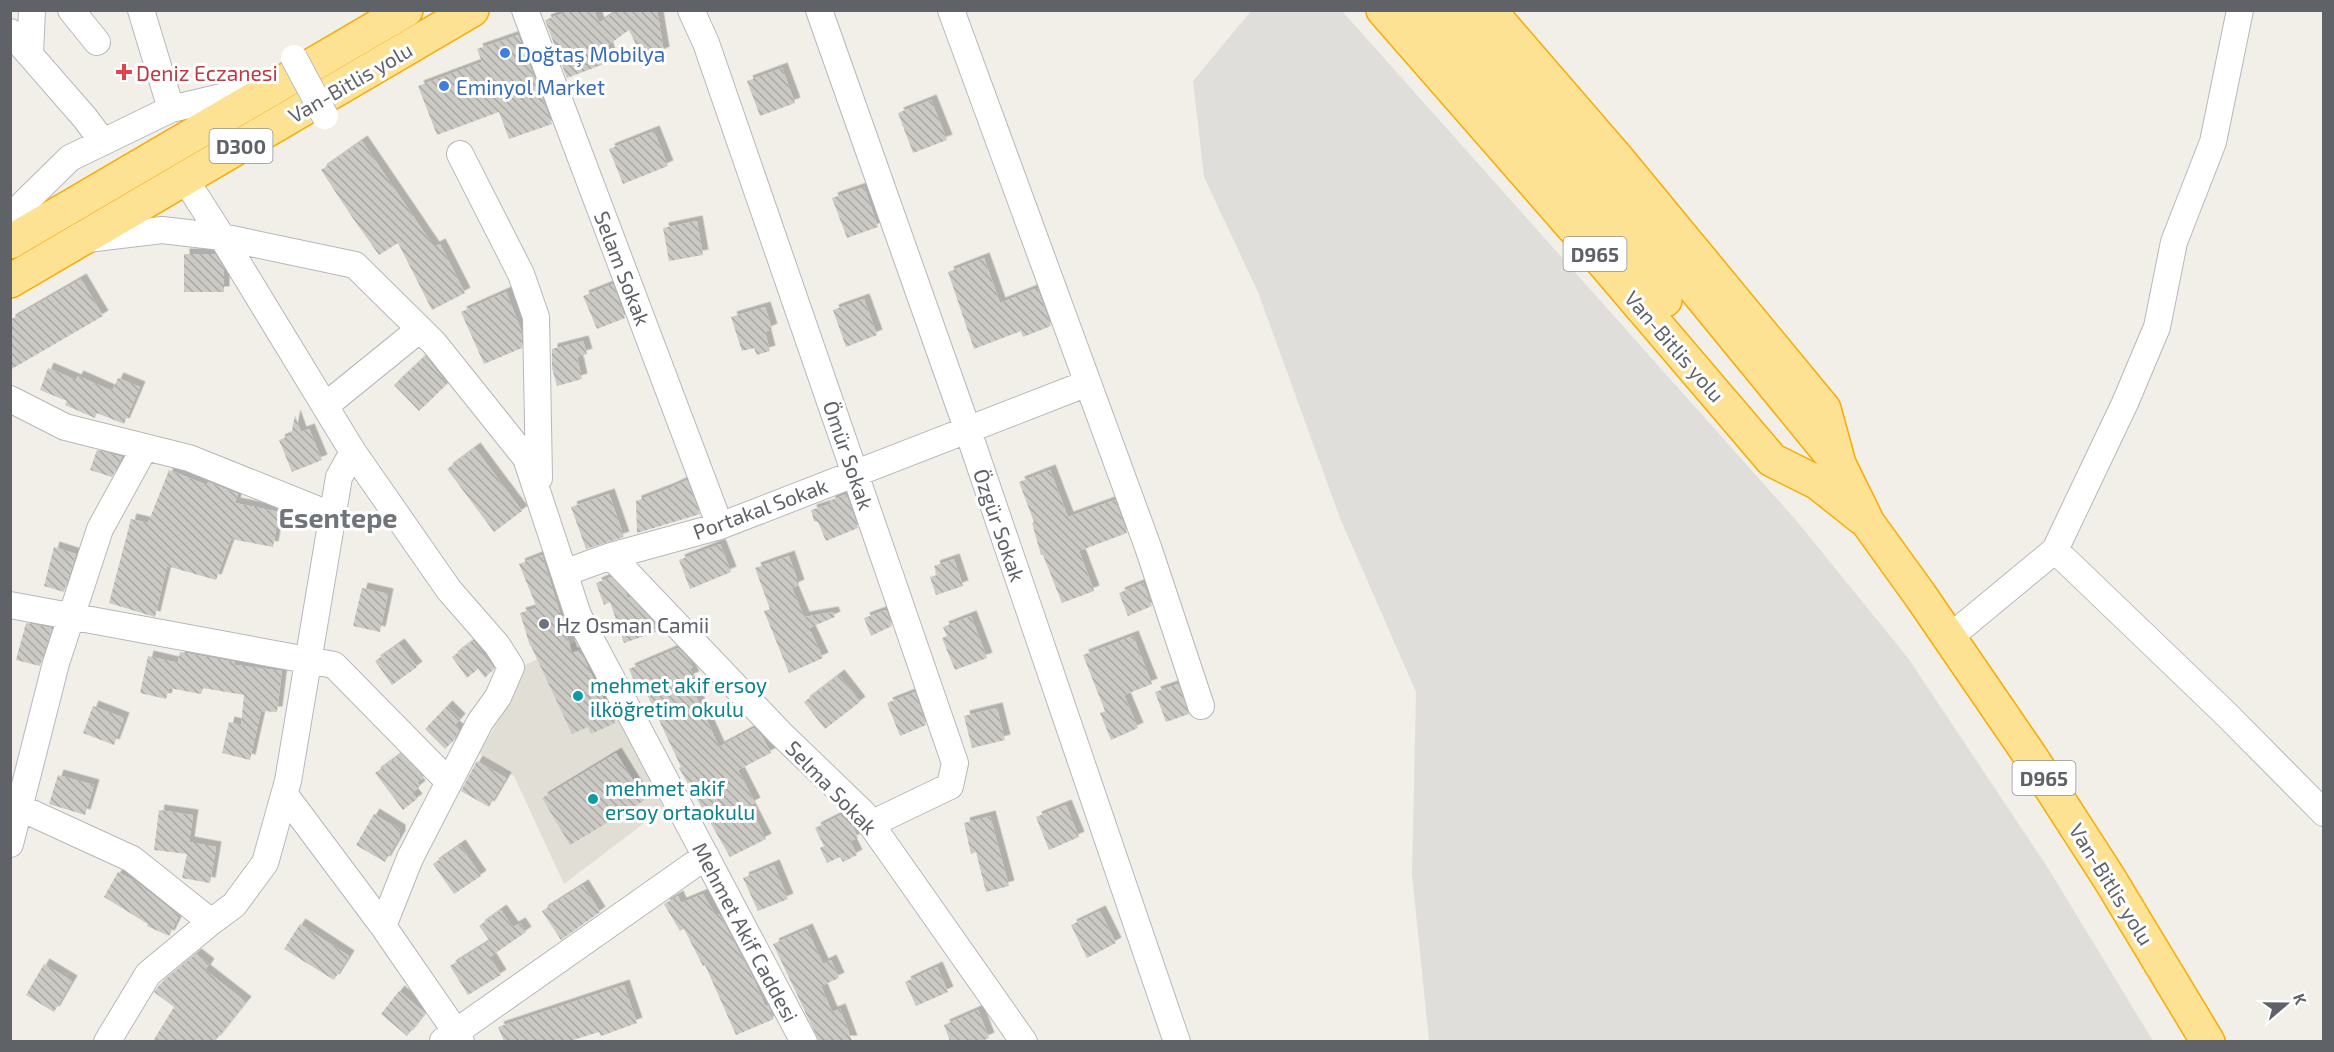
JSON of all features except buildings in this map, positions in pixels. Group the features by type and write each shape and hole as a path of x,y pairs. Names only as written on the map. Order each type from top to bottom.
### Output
{"highway":[{"name":"Van-Bitlis yolu","path":"10,242 287,71 406,10"},
{"name":"Van-Bitlis yolu","path":"10,281 472,10"},
{"name":"Van-Bitlis yolu","path":"1383,10 1772,460 1829,474"},
{"path":"1416,10 1587,206 1829,474"},
{"path":"1452,10 1668,256 1829,474"},
{"name":"Van-Bitlis yolu","path":"1495,13 1824,409 1829,474 1868,523 1950,637 2109,878 2208,1041"}],"street":[{"path":"30,54 32,10"},
{"path":"71,10 98,42"},
{"path":"141,10 171,109"},
{"name":"Selam Sokak","path":"525,10 720,526"},
{"name":"Ömür Sokak","path":"691,10 706,44 955,763 950,786 871,824"},
{"name":"Özgür Sokak","path":"819,10 967,428 1177,1041"},
{"path":"951,10 1148,547 1201,706"},
{"path":"1950,637 2055,550 2125,403 2157,327 2174,242 2213,142 2240,10"},
{"path":"10,32 85,118 102,142"},
{"path":"10,217 70,158 171,109 287,71 325,116"},
{"path":"460,154 520,274 536,317 540,500"},
{"path":"185,179 353,452 449,590 497,645 511,667 498,697 480,722 410,858 383,926"},
{"name":"Mehmet Akif Caddesi","path":"81,240 162,230 222,237 355,265 434,343 526,458 578,615 804,1041"},
{"path":"325,406 420,329"},
{"name":"Portakal Sokak","path":"564,573 611,556 720,526 967,428 1088,383"},
{"path":"10,399 65,427 189,458 331,515"},
{"path":"10,844 15,806 56,663 100,529 145,447"},
{"path":"107,1041 148,975 234,905 265,863 285,795 339,477 353,452"},
{"path":"2055,550 2227,715 2324,813"},
{"name":"Selma Sokak","path":"611,556 780,733 863,813 1024,1041"},
{"path":"10,605 334,665 449,782"},
{"path":"285,795 383,926 453,1038 706,856"},
{"path":"15,806 132,859 212,922"}],"shaded area":[{"path":"1251,11 1342,11 1795,519 1908,658 2048,868 2153,1041 1429,1041 1412,874 1416,692 1340,518 1258,292 1204,177 1193,81"},
{"path":"581,639 664,808 564,884 514,776 479,753 503,713 523,666"}],"place":[{"name":"Doğtaş Mobilya","path":"505,53"},
{"name":"Deniz Eczanesi","path":"124,72"},
{"name":"Eminyol Market","path":"444,86"},
{"name":"Hz Osman Camii","path":"544,624"},
{"name":"mehmet akif ersoy ilköğretim okulu","path":"578,696"},
{"name":"mehmet akif ersoy ortaokulu","path":"593,799"}],"district":[{"name":"Esentepe","path":"338,517"}]}
